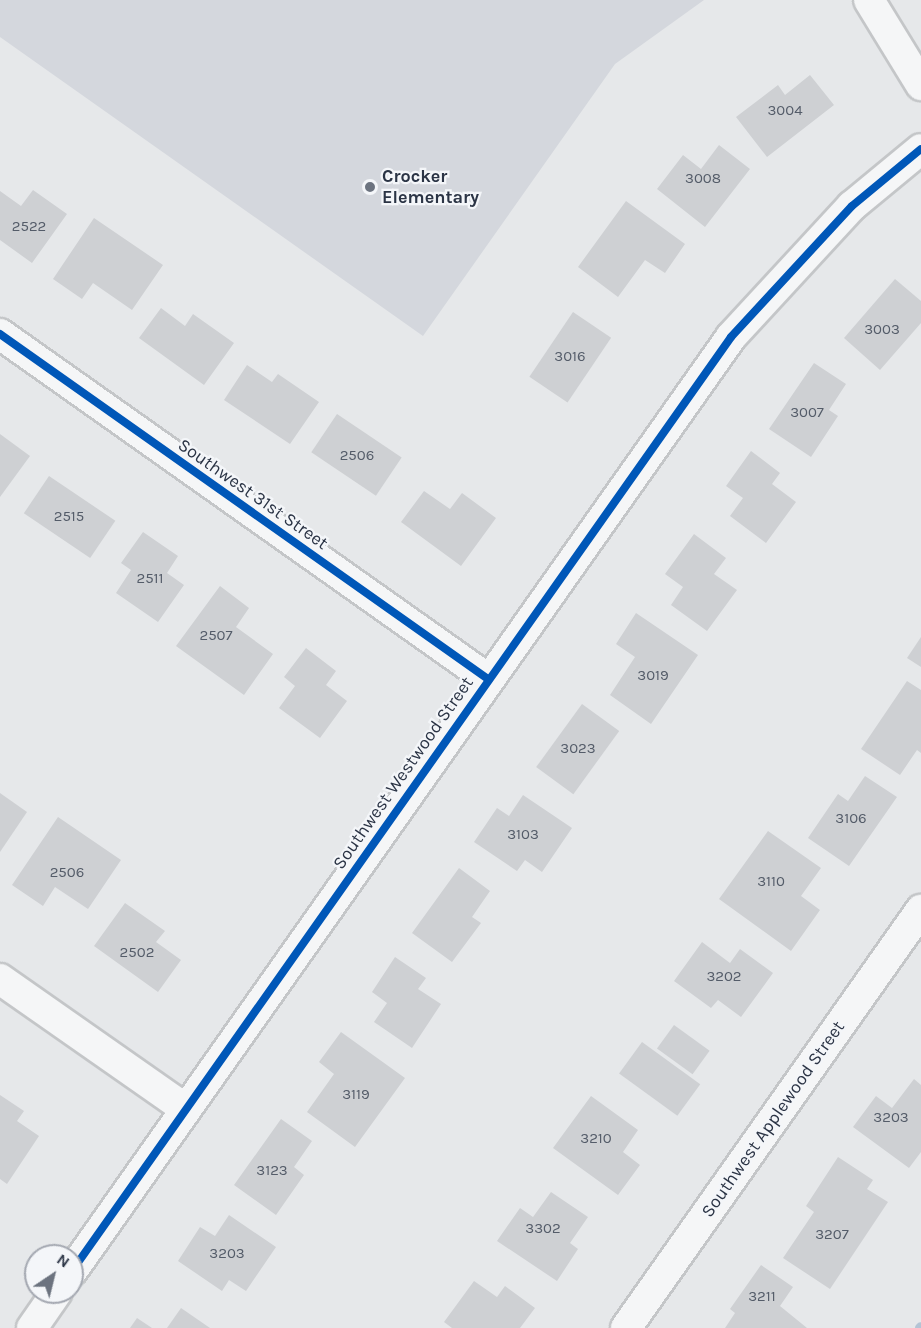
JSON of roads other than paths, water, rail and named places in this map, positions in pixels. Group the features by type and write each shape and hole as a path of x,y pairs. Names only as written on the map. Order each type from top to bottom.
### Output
{"street":[{"path":"869,0 921,85"},
{"name":"Southwest Westwood Street","path":"84,1254 731,337 852,206 921,149"},
{"name":"Southwest 31st Street","path":"0,334 488,679"},
{"name":"Southwest Applewood Street","path":"626,1328 921,910"},
{"path":"0,979 186,1109"},
{"path":"32,1328 49,1304"}],"place":[{"name":"Crocker Elementary","path":"370,187"}]}
